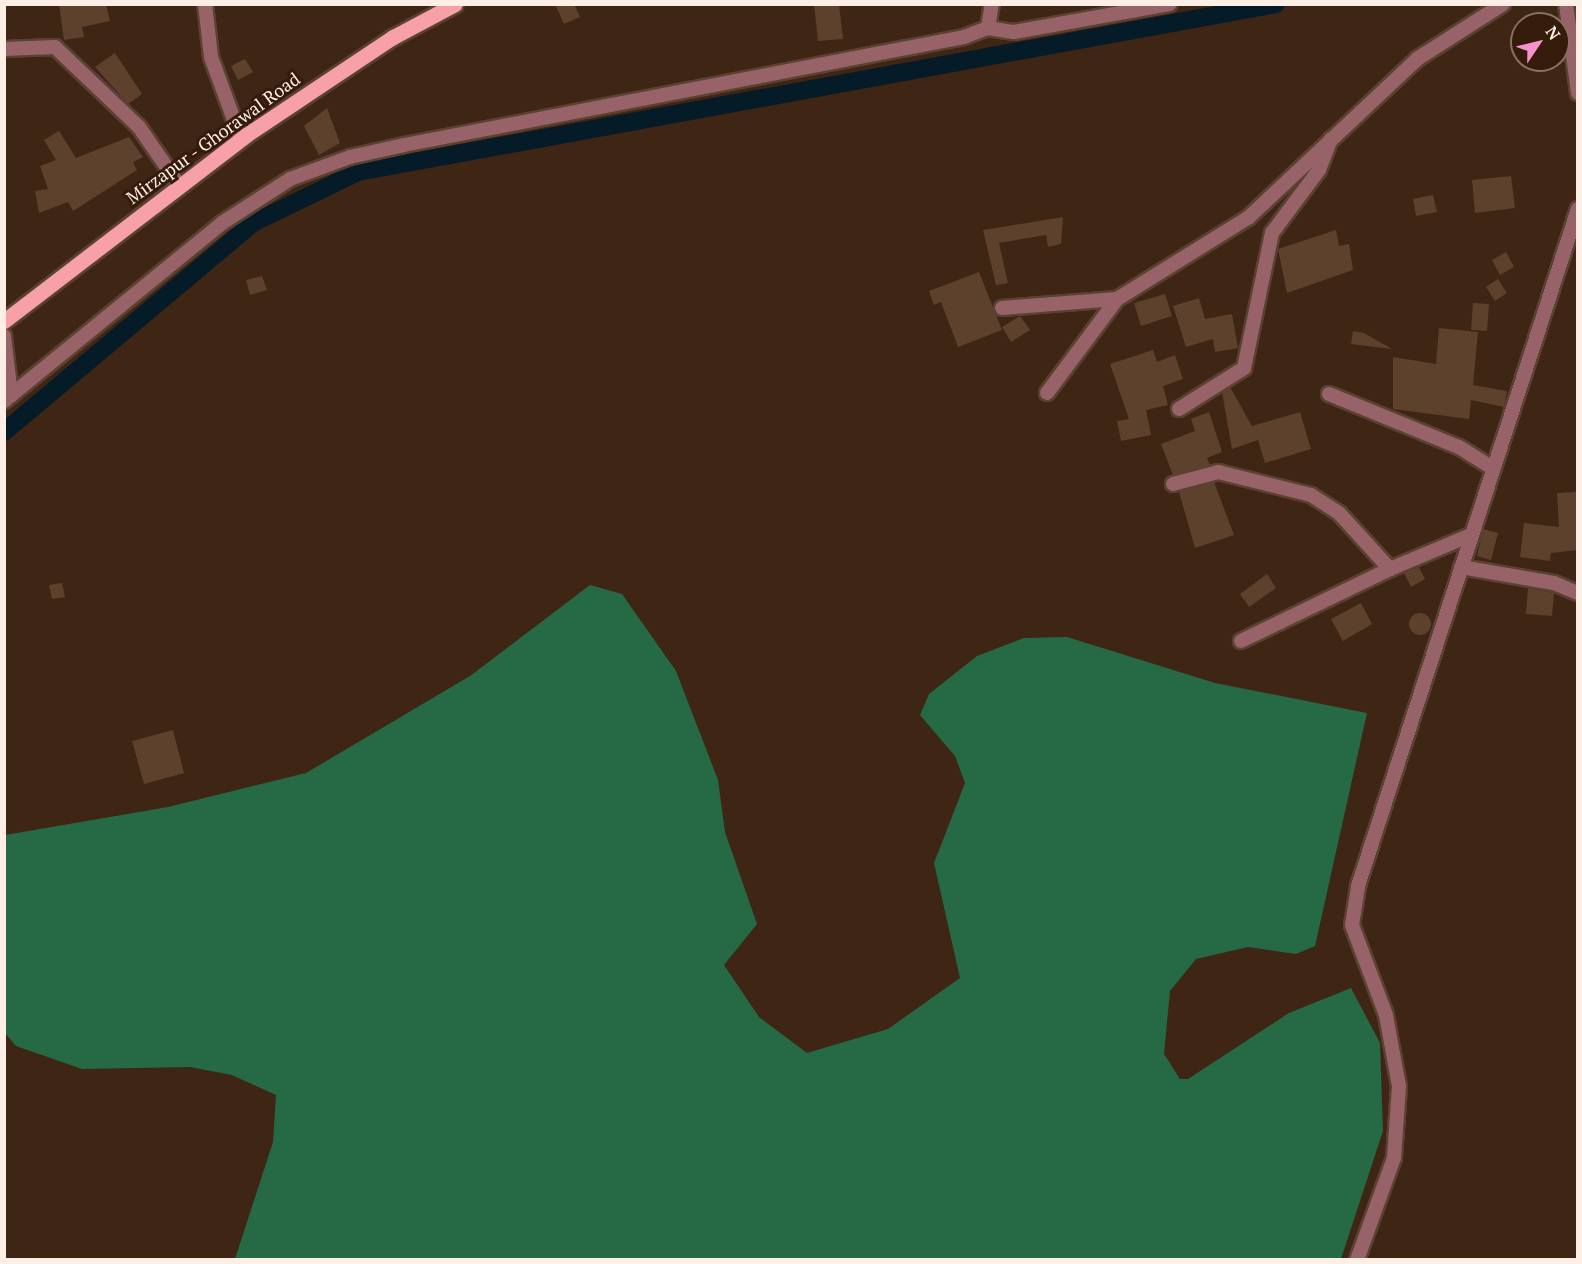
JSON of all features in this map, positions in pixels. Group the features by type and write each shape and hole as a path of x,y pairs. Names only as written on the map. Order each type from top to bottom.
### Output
{"main road":[{"name":"Mirzapur - Ghorawal Road","path":"4,321 241,139 393,37 447,6"}],"street":[{"path":"205,4 212,57 241,139"},
{"path":"988,27 992,4"},
{"path":"8,398 222,223 300,176 404,145 964,37 988,27 1014,32 1169,4"},
{"path":"1047,393 1117,299 1249,218 1417,59 1503,4"},
{"path":"1566,4 1578,93"},
{"path":"4,49 55,47 139,127 179,185"},
{"path":"1179,409 1245,368 1272,233 1319,170 1332,137"},
{"path":"1357,1260 1394,1158 1399,1086 1386,1015 1352,925 1355,905 1471,535 1577,214"},
{"path":"1002,308 1117,299"},
{"path":"4,336 8,398"},
{"path":"1329,394 1459,447 1493,468"},
{"path":"1173,484 1218,472 1311,495 1339,513 1390,569"},
{"path":"1241,641 1390,569 1471,535"},
{"path":"1461,567 1554,583 1578,593"}],"green space":[{"path":"590,585 622,594 676,671 718,780 725,832 757,924 724,965 759,1017 807,1053 888,1029 960,978 934,863 965,783 955,756 920,715 929,694 977,656 1024,638 1067,637 1215,683 1367,713 1315,946 1296,954 1248,947 1196,959 1170,991 1164,1054 1180,1079 1188,1079 1289,1013 1351,988 1380,1043 1383,1131 1341,1259 235,1259 273,1142 276,1095 232,1075 190,1067 82,1069 16,1046 5,1033 5,835 168,807 306,773 470,676"}],"building":[{"path":"59,4 106,4 110,21 82,27 84,37 64,40"},
{"path":"555,4 574,4 580,17 564,24"},
{"path":"814,4 839,4 843,39 818,41"},
{"path":"115,53 142,94 128,104 95,67"},
{"path":"245,59 253,72 238,80 231,66"},
{"path":"327,108 340,143 319,155 304,126"},
{"path":"59,131 76,158 129,137 143,157 133,162 137,170 73,211 68,202 39,213 35,191 48,189 40,166 56,160 44,140"},
{"path":"1511,176 1515,208 1475,213 1472,180"},
{"path":"1433,195 1437,212 1416,216 1413,199"},
{"path":"1063,217 1061,244 1048,247 1046,235 999,243 1008,283 996,285 983,230"},
{"path":"1336,230 1339,246 1349,244 1353,270 1287,293 1278,249"},
{"path":"1506,252 1514,267 1500,275 1492,260"},
{"path":"979,272 1002,330 958,347 941,302 934,305 929,291"},
{"path":"262,276 267,290 250,295 246,280"},
{"path":"1498,279 1507,293 1495,301 1486,287"},
{"path":"1165,294 1172,316 1141,326 1134,303"},
{"path":"1199,298 1205,319 1232,314 1238,348 1215,352 1213,339 1186,347 1173,306"},
{"path":"1473,303 1489,304 1487,331 1471,330"},
{"path":"1020,316 1030,330 1011,342 1002,327"},
{"path":"1439,328 1478,332 1473,385 1507,391 1504,407 1471,400 1469,419 1393,409 1393,357 1436,364"},
{"path":"1353,331 1364,333 1392,349 1351,344"},
{"path":"1153,350 1157,362 1175,355 1183,379 1163,386 1168,405 1146,410 1151,435 1121,441 1117,421 1129,419 1110,364"},
{"path":"1230,387 1252,426 1300,412 1311,449 1265,463 1258,440 1232,449 1222,392"},
{"path":"1209,412 1222,452 1207,458 1210,465 1173,475 1161,444 1195,431 1191,419"},
{"path":"1214,482 1234,535 1195,548 1179,492"},
{"path":"1578,492 1578,550 1551,553 1550,561 1520,557 1524,523 1559,527 1557,493"},
{"path":"1483,529 1498,533 1491,560 1477,556"},
{"path":"1419,567 1425,579 1411,587 1404,573"},
{"path":"1267,574 1276,588 1249,607 1240,594"},
{"path":"62,583 65,597 52,599 49,585"},
{"path":"1528,588 1554,593 1552,616 1526,614"},
{"path":"1361,603 1372,624 1343,641 1331,619"},
{"path":"1420,613 1428,616 1431,624 1428,632 1420,635 1412,632 1409,624 1412,616"},
{"path":"173,730 184,773 144,784 132,741"}],"waterway":[{"path":"4,432 253,223 358,172 1276,4"}]}
